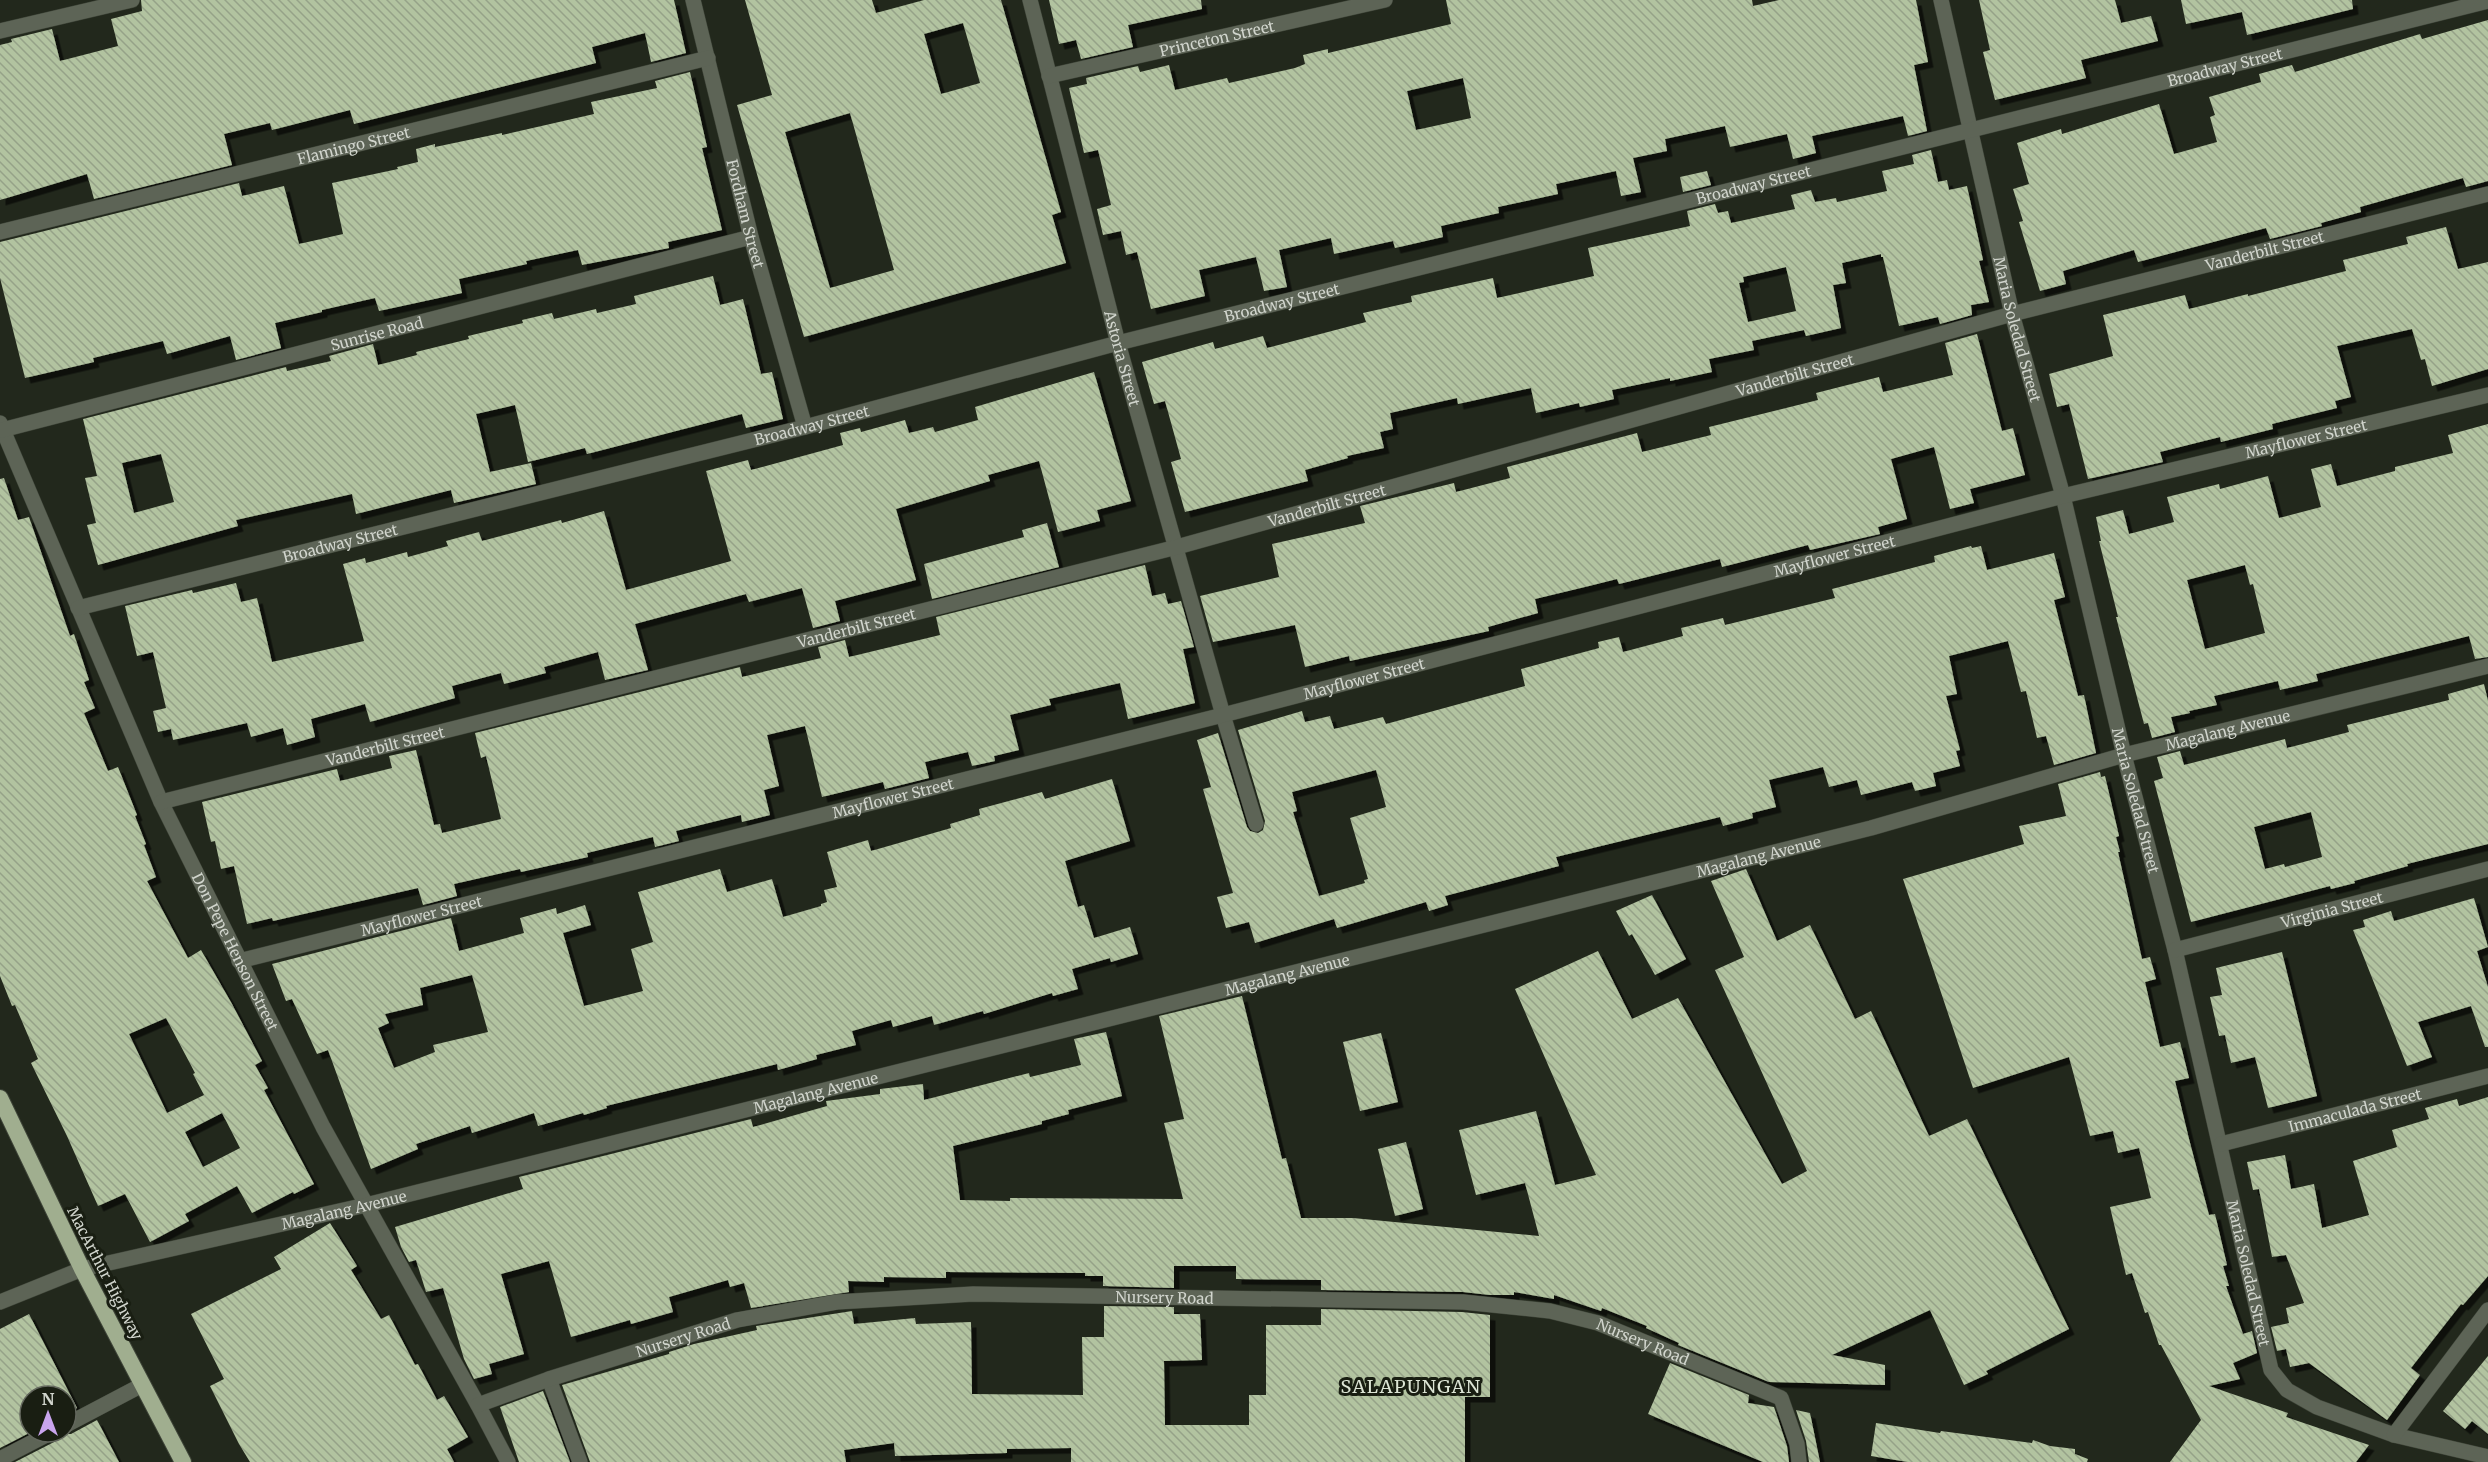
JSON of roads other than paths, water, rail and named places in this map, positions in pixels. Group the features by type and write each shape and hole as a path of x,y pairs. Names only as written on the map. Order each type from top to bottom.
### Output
{"highway":[{"name":"MacArthur Highway","path":"0,1098 82,1269 183,1462"}],"street":[{"path":"0,31 132,0"},
{"name":"Fordham Street","path":"693,0 751,237 805,428"},
{"name":"Astoria Street","path":"1030,0 1119,343 1223,715 1256,824"},
{"name":"Princeton Street","path":"1049,76 1385,0"},
{"name":"Maria Soledad Street","path":"1941,0 2012,314 2063,496 2124,755 2175,950 2271,1370 2287,1390 2317,1407 2394,1435 2488,1457"},
{"name":"Broadway Street","path":"78,608 805,428 1119,343 2488,1"},
{"name":"Flamingo Street","path":"0,232 708,57"},
{"name":"Vanderbilt Street","path":"161,802 1177,547 2012,314 2488,194"},
{"name":"Sunrise Road","path":"1,426 751,237"},
{"name":"Mayflower Street","path":"239,961 1223,715 2063,496 2488,395"},
{"name":"Don Pepe Henson Street","path":"1,426 161,802 323,1127 508,1462"},
{"name":"Magalang Avenue","path":"0,1302 82,1269 366,1205 1870,828 2124,755 2488,666"},
{"name":"Virginia Street","path":"2175,950 2488,868"},
{"name":"Immaculada Street","path":"2221,1144 2488,1076"},
{"name":"Nursery Road","path":"478,1405 549,1379 738,1320 837,1302 973,1294 1463,1302 1550,1311 1599,1323 1781,1398 1797,1444 1799,1462"},
{"path":"2394,1435 2488,1310"},
{"path":"549,1379 580,1462"},
{"path":"78,1419 142,1385"},
{"path":"0,1459 29,1444"}],"district":[{"name":"SALAPUNGAN","path":"1411,1386"}]}
